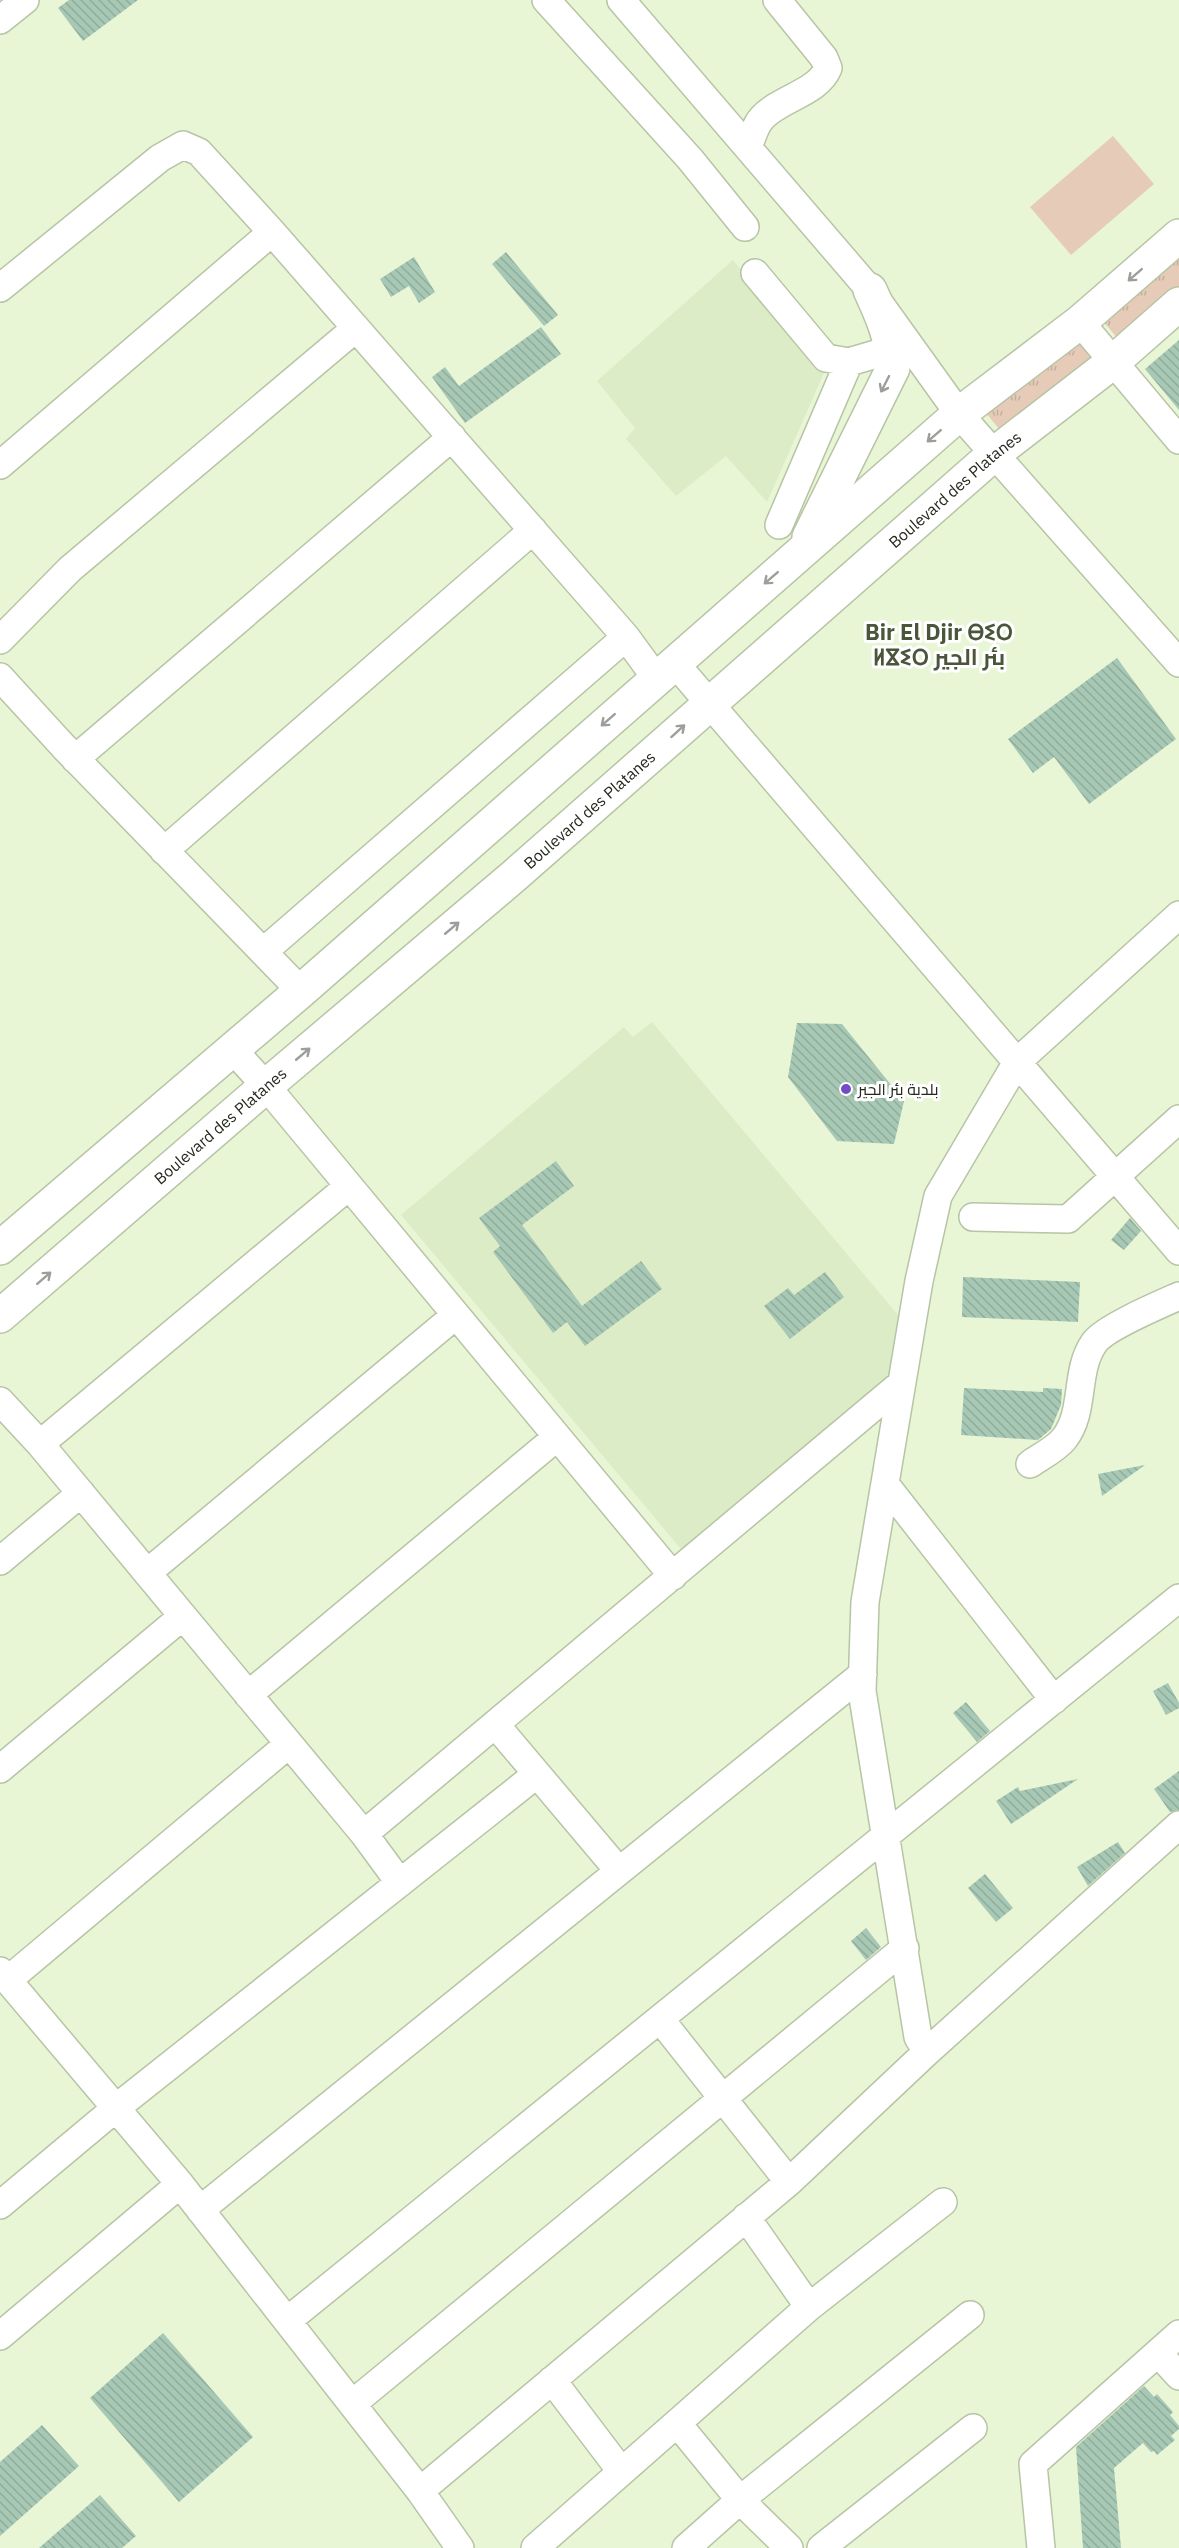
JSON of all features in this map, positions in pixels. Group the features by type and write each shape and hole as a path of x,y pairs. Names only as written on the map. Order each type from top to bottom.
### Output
{"main road":[{"path":"0,1248 301,991 959,414 1080,322 1179,236"},
{"path":"803,549 893,368 893,349 888,330 870,290"},
{"name":"Boulevard des Platanes","path":"0,1316 514,876 994,454 1113,363 1179,304"}],"street":[{"path":"0,20 25,0"},
{"path":"546,0 690,159 745,227"},
{"path":"621,0 870,290 959,414 1179,663"},
{"path":"748,147 761,118 793,96 823,80 828,69 824,58 777,0"},
{"path":"0,288 159,158 183,145 199,152 272,232 627,637 709,704 1179,1251"},
{"path":"0,465 272,232"},
{"path":"755,273 826,358 849,362 893,349"},
{"path":"1080,322 1179,440"},
{"path":"0,640 70,569 356,328"},
{"path":"779,525 849,362"},
{"path":"75,759 452,437"},
{"path":"164,851 533,530"},
{"path":"263,952 627,637"},
{"path":"0,677 75,759 301,991"},
{"path":"927,2052 918,2037 862,1691 865,1602 919,1281 938,1196 1017,1062 1178,918"},
{"path":"233,1050 266,1086 673,1576"},
{"path":"974,1217 1068,1219 1179,1119"},
{"path":"40,1444 349,1186"},
{"path":"1030,1464 1063,1441 1076,1418 1083,1368 1095,1341 1128,1319 1179,1296"},
{"path":"147,1573 456,1315"},
{"path":"364,1834 902,1383"},
{"path":"0,1401 40,1444 364,1834 400,1883"},
{"path":"248,1695 557,1437"},
{"path":"885,1484 1054,1700"},
{"path":"0,1561 81,1493"},
{"path":"287,2321 1179,1598"},
{"path":"0,1769 183,1616"},
{"path":"200,2210 863,1674"},
{"path":"495,1724 619,1871"},
{"path":"289,1744 4,1975 180,2184 420,2491 452,2545"},
{"path":"0,2205 116,2108 537,1774"},
{"path":"420,2491 789,2182 927,2052 1179,1825"},
{"path":"352,2404 905,1948"},
{"path":"660,2019 789,2182"},
{"path":"0,2336 180,2184"},
{"path":"535,2548 810,2307 943,2202"},
{"path":"746,2217 810,2307"},
{"path":"686,2548 740,2500 970,2315"},
{"path":"1041,2548 1033,2464 1179,2334"},
{"path":"1158,2353 1179,2376"},
{"path":"552,2380 621,2471"},
{"path":"677,2423 740,2500 789,2548"},
{"path":"821,2548 973,2428"}],"shaded area":[{"path":"733,260 824,373 767,502 726,456 676,496 626,439 635,428 597,381"},
{"path":"652,1022 904,1322 895,1379 686,1555 401,1215 624,1027 633,1037"}],"green space":[{"path":"1113,136 1154,184 1071,255 1030,207"},
{"path":"1179,247 1179,288 1118,339 1098,315"},
{"path":"1073,336 1095,361 1006,437 985,412"}],"building":[{"path":"69,0 138,0 83,41 58,8"},
{"path":"506,252 558,315 544,326 492,264"},
{"path":"414,257 435,292 419,303 409,286 391,297 380,279"},
{"path":"541,327 561,354 465,423 432,377 445,367 459,386"},
{"path":"1179,340 1179,410 1145,369"},
{"path":"1117,658 1176,739 1089,804 1054,757 1033,773 1008,739"},
{"name":"بلدية بئر الجير","path":"797,1023 842,1024 904,1101 894,1144 837,1141 788,1077"},
{"path":"556,1161 574,1186 522,1225 582,1306 641,1261 662,1289 585,1346 567,1322 553,1333 493,1252 500,1246 479,1218"},
{"path":"1130,1218 1141,1231 1124,1250 1111,1240"},
{"path":"825,1272 844,1297 790,1339 764,1306 788,1288 794,1295"},
{"path":"963,1277 1080,1282 1078,1322 962,1317"},
{"path":"964,1388 1043,1392 1043,1388 1062,1389 1061,1405 1051,1429 1038,1440 961,1435"},
{"path":"1145,1465 1102,1496 1098,1474"},
{"path":"1168,1683 1179,1703 1179,1708 1166,1715 1153,1691"},
{"path":"966,1702 990,1731 977,1742 953,1713"},
{"path":"1179,1771 1179,1810 1170,1812 1154,1789"},
{"path":"1078,1779 1011,1824 996,1801 1018,1787 1020,1791"},
{"path":"1118,1842 1125,1853 1088,1886 1077,1867"},
{"path":"985,1874 1013,1908 996,1922 968,1888"},
{"path":"866,1928 881,1947 866,1960 851,1941"},
{"path":"163,2333 253,2437 179,2502 90,2398"},
{"path":"1144,2386 1154,2397 1157,2394 1173,2412 1170,2415 1179,2426 1179,2429 1171,2436 1175,2440 1157,2455 1143,2443 1114,2468 1121,2548 1083,2548 1076,2447"},
{"path":"42,2425 79,2466 0,2536 0,2462"},
{"path":"100,2495 136,2536 122,2548 39,2548"}],"place":[{"name":"بلدية بئر الجير","path":"846,1089"}],"district":[{"name":"Bir El Djir ⴱⵉⵔ ⵍⴵⵉⵔ بئر الجير","path":"939,644"}]}
